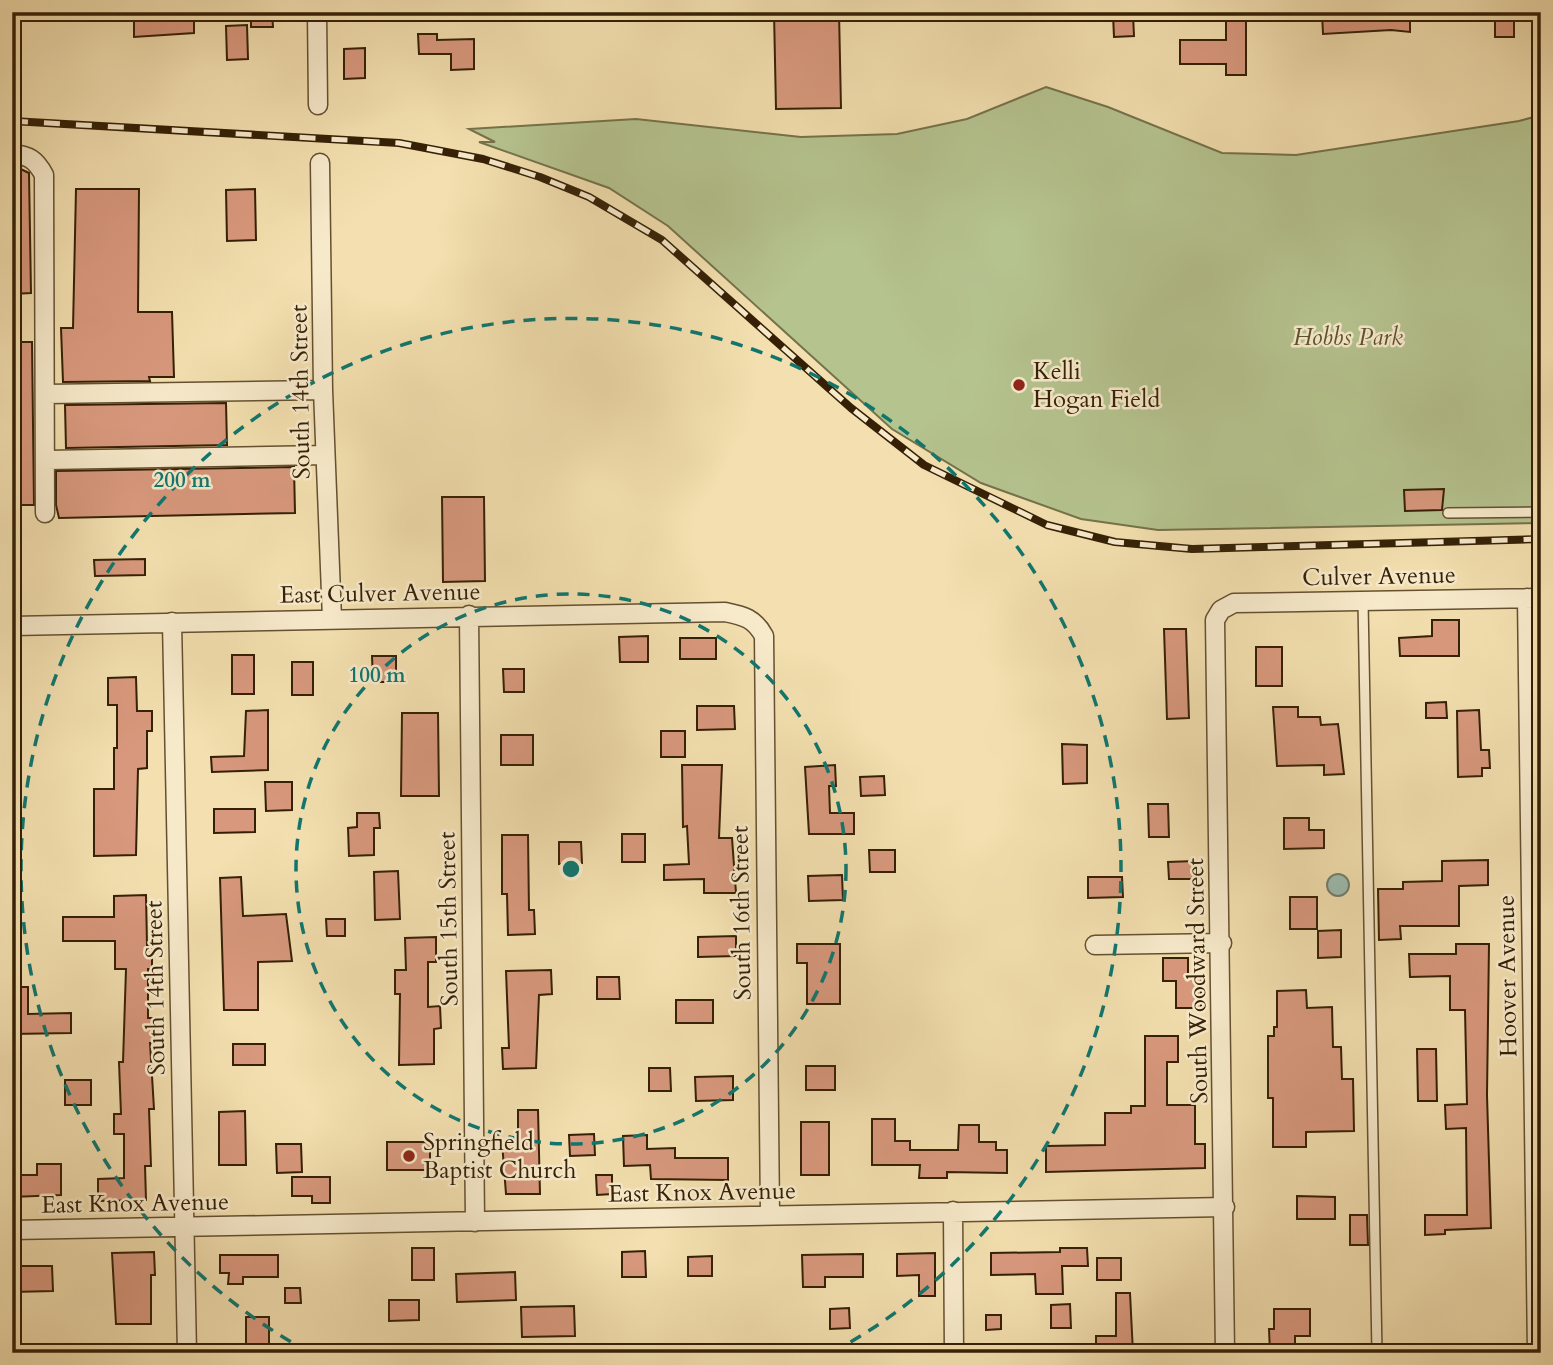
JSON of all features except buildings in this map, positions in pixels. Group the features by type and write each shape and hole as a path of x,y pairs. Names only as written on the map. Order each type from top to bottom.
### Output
{"street":[{"path":"317,12 318,106"},
{"path":"12,154 26,155 37,162 44,175 47,460 45,513"},
{"name":"South 14th Street","path":"320,163 323,390 332,619"},
{"path":"46,394 323,390"},
{"path":"47,460 325,455"},
{"name":"Culver Avenue","path":"1220,610 1234,603 1534,598"},
{"name":"Hoover Avenue","path":"1534,598 1537,1353"},
{"name":"South Woodward Street","path":"1220,610 1213,632 1222,943 1225,1353"},
{"name":"East Culver Avenue","path":"12,626 469,615 725,612 748,617"},
{"name":"South 15th Street","path":"469,615 475,1222"},
{"name":"South 16th Street","path":"748,617 757,624 764,636 770,1215"},
{"name":"South 14th Street","path":"172,622 187,1353"},
{"path":"1095,945 1222,943"},
{"name":"East Knox Avenue","path":"12,1230 1225,1207"},
{"path":"953,1212 954,1353"}],"lane":[{"path":"1448,513 1541,512"},
{"path":"1363,602 1377,1353"}],"green space":[{"name":"Hobbs Park","path":"1046,87 1108,107 1222,153 1296,155 1519,121 1541,115 1541,523 1158,530 1081,519 981,483 892,429 668,226 609,188 479,142 495,142 469,129 636,119 801,137 897,134 967,119"}],"water":[{"path":"1338,874 1346,877 1349,885 1346,893 1338,896 1330,893 1327,885 1330,877"}],"railway":[{"path":"12,121 399,143 483,159 540,177 589,197 662,240 851,408 924,465 1047,525 1115,542 1192,549 1541,539"}],"place":[{"name":"Kelli Hogan Field","path":"1019,385"},
{"name":"Springfield Baptist Church","path":"409,1156"}]}
